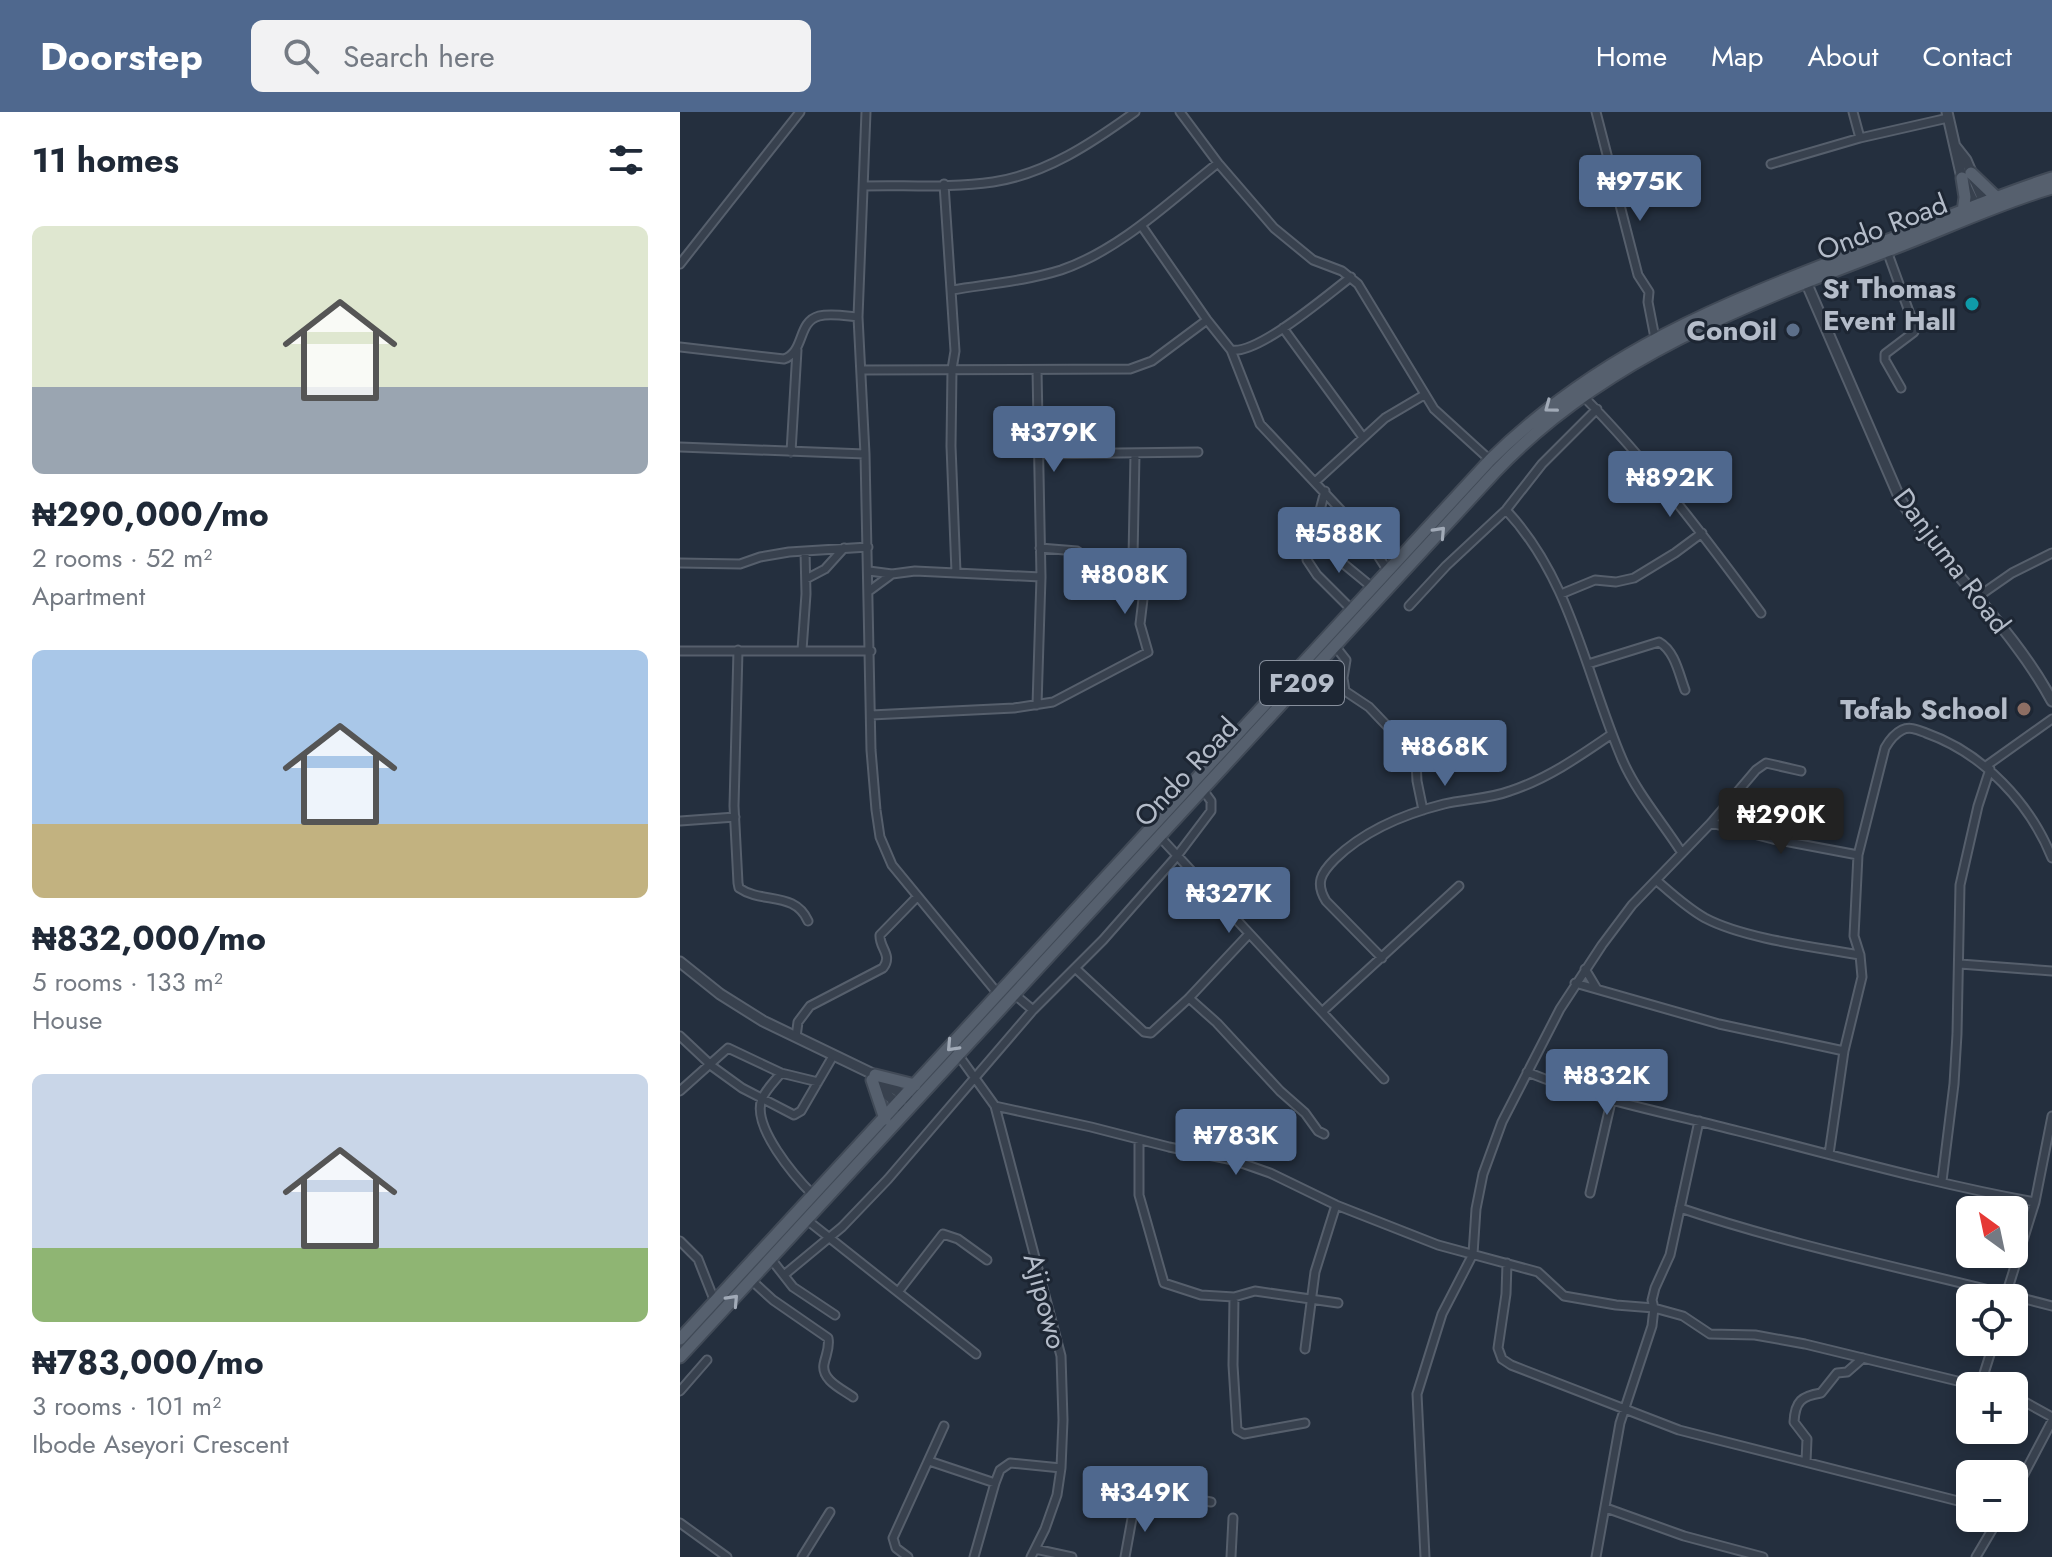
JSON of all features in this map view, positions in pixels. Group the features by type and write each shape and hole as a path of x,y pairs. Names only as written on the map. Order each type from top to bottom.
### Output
{"main road":[{"path":"1966,175 1997,198"},
{"path":"1963,212 1966,175"},
{"name":"Ondo Road","path":"680,1357 814,1196 885,1119 959,1056 1203,790 1352,610 1490,460 1533,419 1570,391 1655,338 1963,212 1982,209 1997,198 2052,178"},
{"name":"Ondo Road","path":"683,1332 715,1302 771,1259 905,1104 915,1085 1268,710 1335,646 1516,450 1583,396 1677,338 1760,297 1887,251 1982,209 2052,188"},
{"path":"885,1119 871,1076 915,1085"}],"street":[{"path":"680,264 684,253 800,112"},
{"path":"866,112 858,317 869,571 873,780 880,837 886,856 999,995"},
{"path":"864,186 997,182 1051,165 1075,153 1135,112"},
{"path":"1180,112 1218,163 1289,242 1313,260 1351,277 1424,395 1447,422 1490,460"},
{"path":"1596,112 1638,275 1649,292 1655,338"},
{"path":"1853,112 1860,138"},
{"path":"1771,164 1948,115 1955,146 1982,209"},
{"path":"952,290 1063,269 1141,225 1218,163"},
{"path":"944,184 955,351 951,446 956,572"},
{"path":"1141,225 1231,350 1260,424 1366,537 1388,571"},
{"path":"1887,251 1915,328 1885,354 1885,360 1901,388"},
{"path":"1231,350 1249,348 1283,328 1351,277"},
{"name":"Danjuma Road","path":"1806,282 1900,499 1912,518 1979,596 2028,660 2052,701"},
{"path":"791,452 797,350 806,326 819,316 858,317"},
{"path":"862,370 1130,369 1140,367 1207,320"},
{"path":"1283,328 1362,436"},
{"path":"680,347 784,359 797,350"},
{"path":"1037,370 1041,577 1037,705"},
{"path":"1315,482 1362,436 1424,395"},
{"path":"1583,396 1632,447 1702,533 1761,613"},
{"path":"1409,606 1446,566 1506,510 1542,464 1597,409"},
{"path":"680,447 865,454"},
{"path":"1038,454 1198,452"},
{"path":"871,715 940,713 1053,702 1148,652 1140,624 1142,582 1135,566 1132,526 1135,454"},
{"path":"1325,491 1307,560 1352,610"},
{"path":"1506,510 1523,528 1543,558 1561,594 1612,734 1634,781 1682,853"},
{"path":"1561,594 1595,580 1622,582 1634,578 1702,533"},
{"path":"1311,543 1328,551 1373,588"},
{"path":"680,563 740,564 760,557 805,551 868,547"},
{"path":"806,579 825,569 844,548"},
{"path":"1040,548 1077,551 1100,566 1135,566"},
{"path":"802,650 805,551"},
{"path":"1979,596 2012,573 2052,553"},
{"path":"869,571 1041,577"},
{"path":"869,591 892,574"},
{"path":"1588,664 1659,642 1666,645 1673,657 1685,690"},
{"path":"1335,646 1346,660 1343,678 1345,691 1369,707 1402,739 1416,761 1423,810"},
{"path":"738,650 735,817 739,888 792,903 798,906 808,921"},
{"path":"680,651 871,651"},
{"path":"1942,1181 1954,1084 1960,964 1957,909 1978,806 1988,768 2052,719"},
{"path":"1829,1154 1844,1051 1862,977 1854,936 1858,855 1885,748 1892,737 1911,728 1935,736 1988,768 2044,839 2052,858"},
{"path":"1382,958 1326,901 1319,883 1322,874 1353,843 1388,823 1423,810 1507,792 1535,782 1612,734"},
{"path":"1425,1557 1417,1394 1442,1314 1473,1254 1476,1209 1496,1134 1575,983 1632,905 1762,765 1801,771"},
{"path":"784,1275 829,1239 888,1179 1033,1010 1177,856 1211,811 1211,801 1203,790"},
{"path":"680,821 735,817"},
{"path":"1711,823 1773,839 1858,855"},
{"path":"1160,837 1384,1079"},
{"path":"1656,880 1711,921 1777,939 1860,955"},
{"path":"1323,1011 1459,886"},
{"path":"796,1037 798,1022 810,1006 883,968 888,962 888,955 879,939 880,935 917,897"},
{"path":"1075,968 1147,1034 1189,998 1249,934"},
{"path":"680,962 720,994 763,1021 871,1076 905,1104"},
{"path":"1960,964 2052,971"},
{"path":"1585,969 1597,989"},
{"path":"1575,983 1719,1024 1844,1051"},
{"path":"1014,994 1033,1010"},
{"path":"1189,998 1324,1134"},
{"path":"680,1036 709,1063 761,1100 794,1115 801,1111 833,1056"},
{"path":"680,1091 723,1050 732,1049 781,1073 818,1082"},
{"name":"Ajipowo","path":"959,1056 995,1106 1061,1356 1061,1468 1057,1495 1033,1553"},
{"path":"1527,1072 1611,1102 1699,1121 1858,1163 2035,1202"},
{"path":"781,1073 761,1100 759,1115 765,1130 797,1178 814,1196"},
{"path":"1590,1193 1611,1102"},
{"path":"995,1106 1233,1160 1438,1245 1538,1272 1564,1296 1654,1308 1683,1316 1710,1334 1755,1335 1956,1381"},
{"path":"2010,1284 2035,1202 2052,1116"},
{"path":"1596,1557 1625,1409 1652,1326 1652,1300 1670,1255 1699,1121"},
{"path":"1139,1140 1139,1195 1162,1281 1168,1286 1201,1295 1234,1297 1255,1291 1338,1303"},
{"path":"1305,1349 1315,1272 1336,1205"},
{"path":"1680,1208 1750,1232 1956,1284"},
{"path":"807,1220 976,1354"},
{"path":"898,1292 943,1234 958,1239 987,1260"},
{"path":"680,1241 698,1259 715,1302"},
{"path":"771,1259 810,1301 835,1315"},
{"path":"1507,1263 1498,1348 1502,1359 1511,1365 1679,1430 1956,1500"},
{"path":"747,1276 773,1300 828,1338 823,1368 825,1374 853,1397"},
{"path":"1234,1297 1233,1365 1237,1430 1244,1434 1305,1423"},
{"path":"2028,1301 2052,1306"},
{"path":"1806,1462 1807,1439 1794,1422 1802,1398 1807,1394 1821,1393 1832,1376 1847,1372 1863,1358"},
{"path":"680,1391 707,1360"},
{"path":"2028,1404 2052,1419 2028,1466"},
{"path":"908,1557 896,1548 893,1538 944,1426"},
{"path":"929,1461 995,1483"},
{"path":"974,1557 1000,1470 1010,1463 1061,1468"},
{"path":"1125,1557 1135,1502 1139,1497 1182,1497 1211,1502"},
{"path":"1606,1508 1684,1536 1745,1555 1763,1557"},
{"path":"802,1557 830,1512"},
{"path":"1231,1557 1233,1518"},
{"path":"680,1523 727,1557"},
{"path":"1976,1557 1991,1532"},
{"path":"1033,1553 1072,1557"}],"place":[{"name":"St Thomas Event Hall","path":"1972,304"},
{"name":"ConOil","path":"1793,330"},
{"name":"Tofab School","path":"2024,709"}]}
